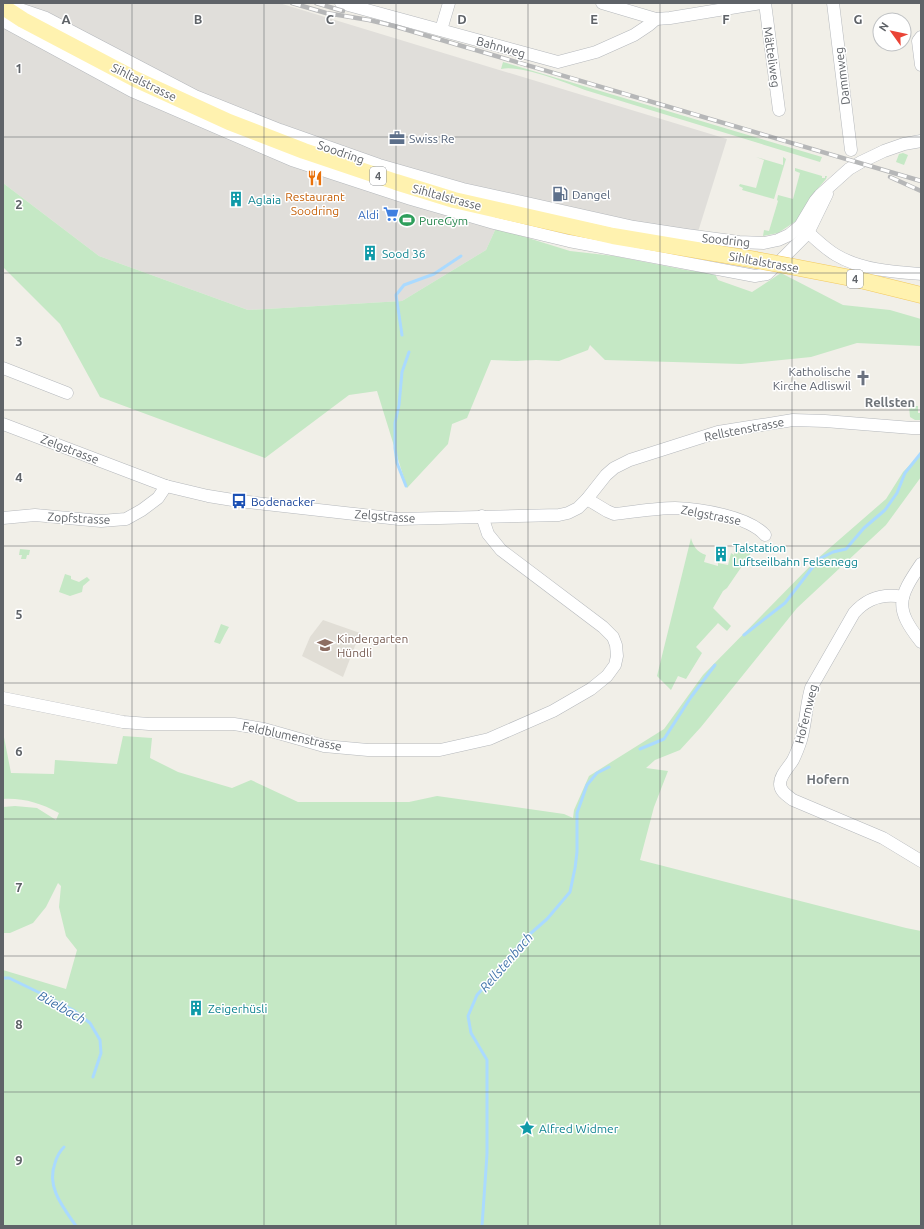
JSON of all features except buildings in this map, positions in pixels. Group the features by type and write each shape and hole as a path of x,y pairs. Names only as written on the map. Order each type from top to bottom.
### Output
{"main road":[{"name":"Sihltalstrasse","path":"3,7 135,79 202,110 272,139 396,182 454,200 613,236 789,266 856,279 921,295"}],"street":[{"name":"Soodring","path":"3,3 46,18 195,96 254,120 379,165 463,189 634,227 739,242 764,243 771,251 773,256 774,262 772,269 767,274 754,276 577,243 494,223 411,199 292,160 193,118 132,91 3,21"},
{"name":"Bahnweg","path":"341,3 558,62 596,52 634,35 656,19"},
{"path":"441,30 449,3"},
{"path":"602,3 623,6 656,19 670,18 719,6 761,3"},
{"name":"Mätteliweg","path":"765,3 779,110"},
{"name":"Dammweg","path":"833,3 851,150"},
{"path":"921,37 918,41 921,65"},
{"path":"772,269 804,229 831,186 849,169 874,155 904,144 921,141"},
{"path":"764,243 778,240 804,229"},
{"path":"804,229 833,253 848,261 878,269 921,274"},
{"path":"3,368 68,393"},
{"name":"Rellstenstrasse","path":"587,499 606,475 614,468 630,460 718,432 793,420 921,428"},
{"name":"Zelgstrasse","path":"3,424 166,486 208,496 239,501 378,517 414,519 559,515 573,512 587,499 607,512 614,514 675,508 699,510 747,522 757,526 765,534"},
{"name":"Zopfstrasse","path":"3,518 35,515 101,521 126,519 142,510 158,498 166,486"},
{"name":"Feldblumenstrasse","path":"3,698 123,722 149,724 234,724 264,729 324,746 368,750 440,750 489,739 553,711 582,694 607,676 617,656 616,645 613,637 603,627 501,550 488,534 482,516"},
{"path":"921,564 906,586 902,608 911,629 921,642"},
{"name":"Hofernweg","path":"903,597 887,595 876,597 866,601 854,613 811,688 801,739 793,760 784,774 780,785 786,796 793,800 883,838 921,861"}],"shaded area":[{"path":"3,3 279,3 727,139 697,235 496,228 486,250 402,301 248,310 99,256 3,183"},
{"path":"323,620 360,633 343,677 302,656 310,637"}],"green space":[{"path":"503,62 822,157 820,162 531,72 509,68 501,69"},
{"path":"903,153 908,155 904,165 896,162 899,154"},
{"path":"756,157 783,165 783,157 786,159 774,199 742,190 743,188 739,186 740,184 756,188 764,160"},
{"path":"795,168 822,176 822,178 827,176 809,199 802,214 796,221 778,233 763,236 764,230 769,231 778,201 778,195 793,199 800,173 795,171"},
{"path":"3,183 99,256 248,310 402,301 486,250 496,228 570,251 614,256 715,274 718,280 752,292 781,273 843,305 890,310 921,319 921,346 857,343 811,357 741,364 605,360 590,345 588,350 559,361 491,360 467,418 452,424 448,444 407,488 377,391 349,395 265,458 100,397 60,324 3,267"},
{"path":"909,406 918,406 918,413 921,413 921,420 915,420 910,417"},
{"path":"921,453 921,477 886,525 797,608 701,727 680,750 655,760 646,768 668,771 654,807 640,860 921,931 921,1226 3,1226 3,970 66,989 77,950 66,936 59,907 61,886 58,883 46,907 33,923 10,933 3,933 3,807 15,806 37,808 56,820 59,813 45,806 32,802 18,799 3,799 3,732 11,773 54,774 55,760 117,764 123,736 152,738 150,758 178,772 232,788 251,780 298,802 409,802 437,796 564,814 573,818 574,810 589,776 664,729 703,675 817,559 886,499 903,472"},
{"path":"691,538 696,548 706,555 704,562 718,566 718,563 728,565 731,553 734,555 735,549 751,553 727,588 723,591 713,608 731,626 727,631 718,623 696,647 702,653 686,679 678,676 671,690 657,676"},
{"path":"20,549 30,550 26,559 21,559 22,555 19,555"},
{"path":"65,574 71,576 71,579 79,582 87,577 90,580 83,586 82,592 70,596 59,592"},
{"path":"221,624 229,627 220,644 214,642"}],"waterway":[{"path":"402,335 396,295 404,285 434,274 461,256"},
{"path":"406,486 397,463 395,448 395,423 399,405 402,372 409,352"},
{"name":"Rellstenbach","path":"744,635 785,603 819,559 833,552 846,549 864,528 885,510 897,493 905,473 921,453"},
{"name":"Rellstenbach","path":"640,749 664,739 691,697 715,665"},
{"name":"Rellstenbach","path":"482,1226 487,1154 487,1060 471,1033 468,1016 477,995 505,964 522,941 547,919 570,892 577,852 577,813 587,785 597,773 609,767"},
{"name":"Büelbach","path":"3,978 9,978 73,1010 90,1023 100,1040 101,1053 93,1077"},
{"path":"64,1147 57,1156 53,1172 54,1188 61,1204 76,1226"}],"railway":[{"path":"292,3 326,13 394,26 921,181"},
{"path":"316,3 343,11"},
{"path":"890,177 921,191"}],"place":[{"name":"Swiss Re","path":"397,138"},
{"name":"Restaurant Soodring","path":"315,178"},
{"name":"Dangel","path":"560,194"},
{"name":"Aglaia","path":"236,199"},
{"name":"Aldi","path":"391,214"},
{"name":"PureGym","path":"407,220"},
{"name":"Sood 36","path":"370,253"},
{"name":"Katholische Kirche Adliswil","path":"863,378"},
{"name":"Bodenacker","path":"239,501"},
{"name":"Talstation Luftseilbahn Felsenegg","path":"721,554"},
{"name":"Kindergarten Hündli","path":"325,645"},
{"name":"Zeigerhüsli","path":"196,1008"},
{"name":"Alfred Widmer","path":"527,1128"}],"district":[{"name":"Rellsten","path":"890,402"},
{"name":"Hofern","path":"828,779"}]}
